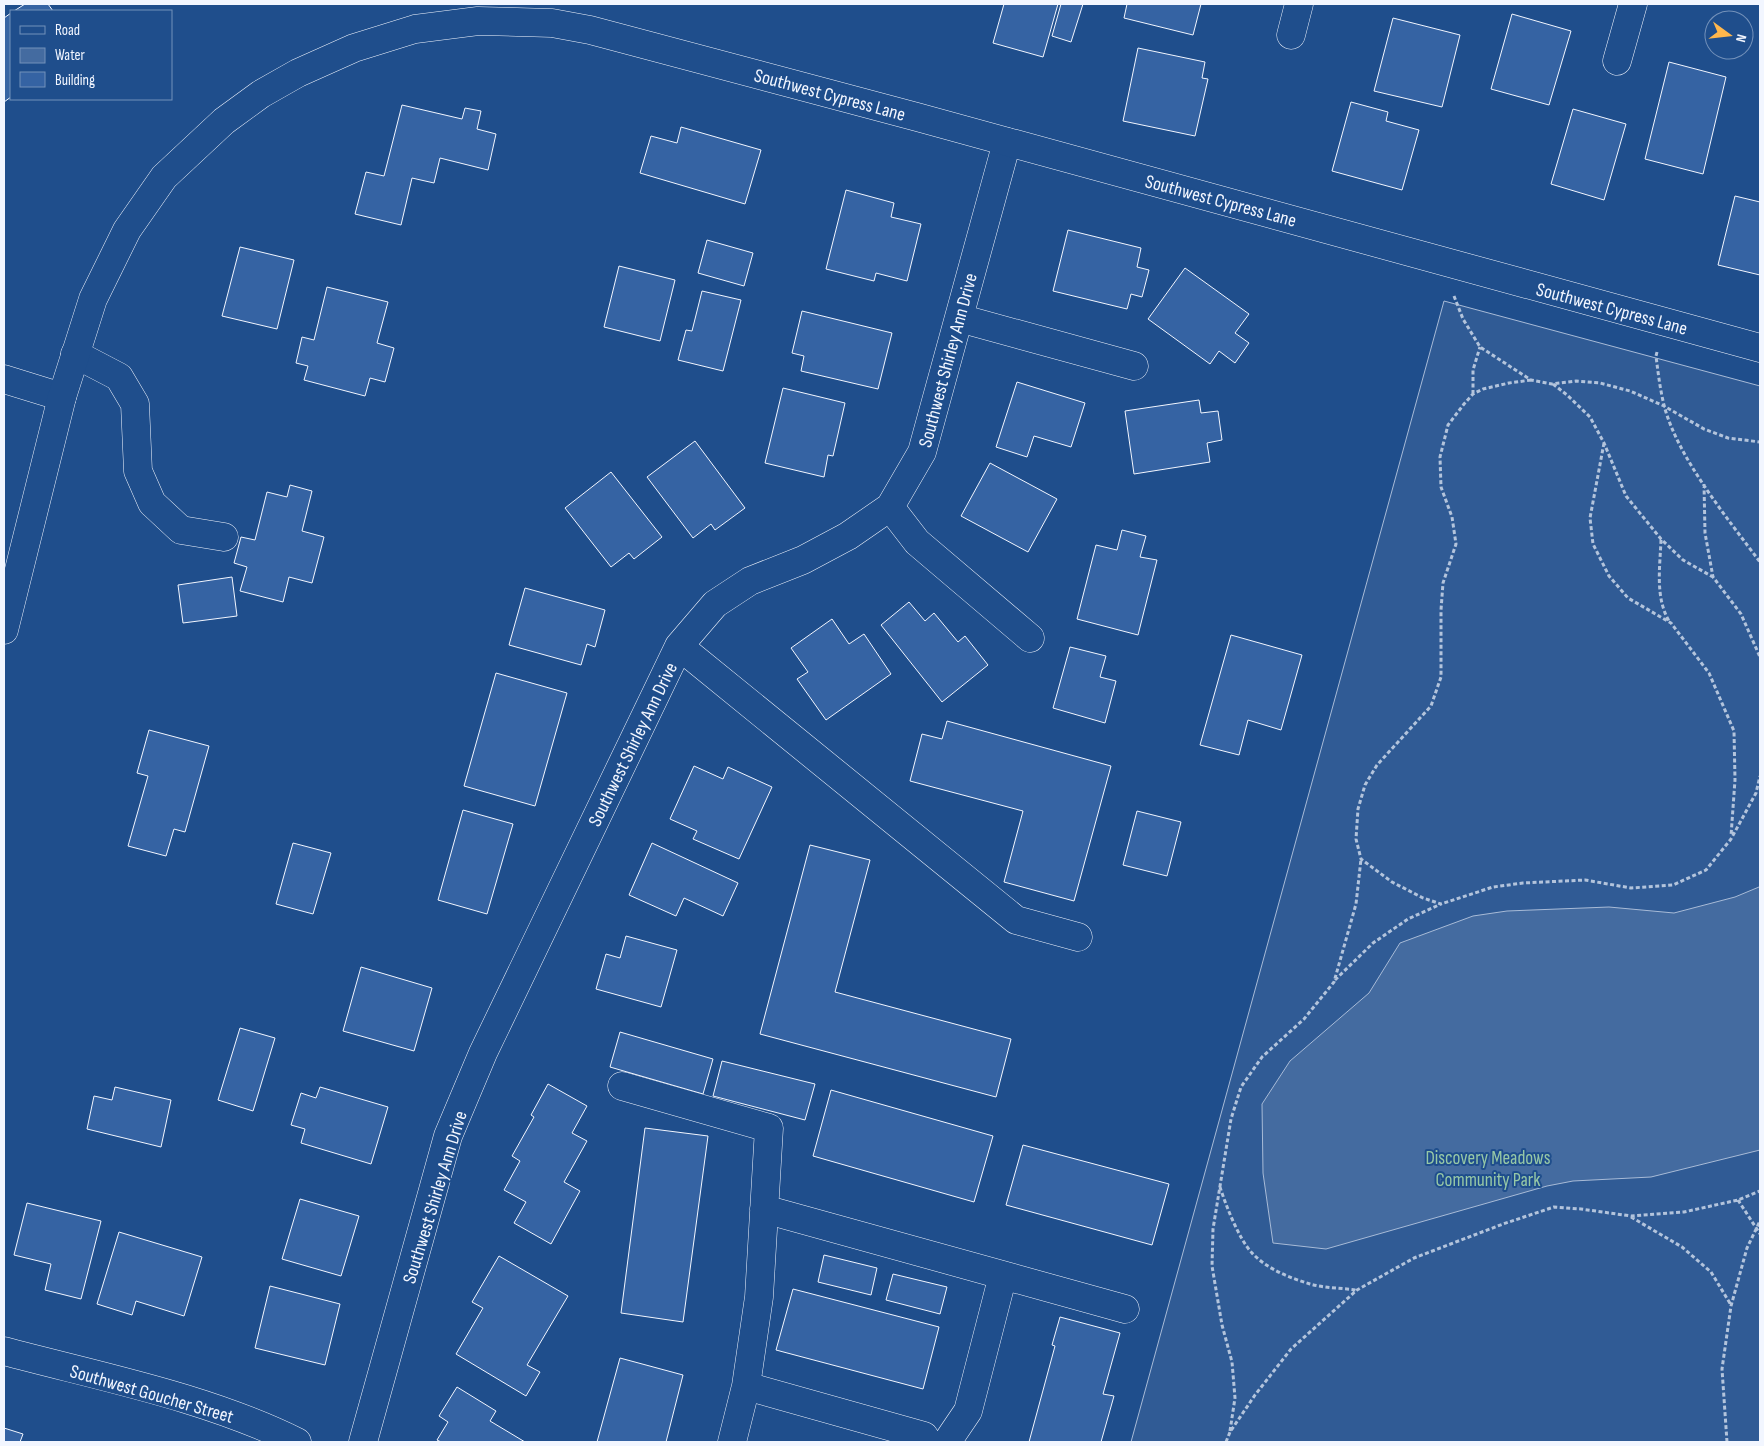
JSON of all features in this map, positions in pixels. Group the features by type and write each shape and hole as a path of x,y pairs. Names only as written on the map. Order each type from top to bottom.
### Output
{"main road":[{"path":"1291,35 1299,4"},
{"path":"1617,61 1633,4"},
{"name":"Southwest Cypress Lane","path":"4,630 62,396 93,299 127,230 164,177 224,121 261,94 298,73 354,48 415,30 478,21 552,24 590,30 1760,348"},
{"name":"Southwest Shirley Ann Drive","path":"363,1442 448,1136 483,1053 679,646 715,604 750,581 803,560 848,536 890,507 922,452 1007,142"},
{"path":"959,318 1134,366"},
{"path":"75,354 119,377 135,404 138,471 152,503 181,530 224,537"},
{"path":"4,378 62,396"},
{"path":"890,507 917,542 1030,638"},
{"path":"679,646 1016,920 1078,937"},
{"path":"622,1086 769,1128 760,1298 746,1386 732,1442"},
{"path":"764,1209 1125,1309"},
{"path":"948,1442 968,1412 1003,1275"},
{"name":"Southwest Goucher Street","path":"4,1352 194,1402 278,1433 297,1442"},
{"path":"746,1386 924,1436 928,1442"}],"path":[{"path":"1460,266 1454,297 1463,319 1480,347 1531,380"},
{"path":"1665,322 1656,356 1664,406 1678,443 1704,484 1760,562 1760,566"},
{"path":"1473,394 1472,370 1480,347"},
{"path":"1334,982 1356,904 1361,859 1356,839 1358,809 1365,785 1377,765 1431,706 1441,677 1443,583 1456,544 1452,517 1441,487 1440,457 1448,425 1464,404 1473,394 1509,383 1531,380 1552,384 1576,381 1600,383 1630,391 1664,406 1704,429 1728,438 1760,442"},
{"path":"1552,384 1567,395 1590,417 1604,443 1626,496 1662,539 1683,560 1713,577 1741,614 1760,657"},
{"path":"1604,443 1590,518 1594,544 1610,576 1628,598 1671,624"},
{"path":"1704,484 1706,533 1713,577"},
{"path":"1662,539 1660,590 1663,610 1671,624 1709,674 1734,731 1735,780 1731,839"},
{"path":"1230,1432 1235,1398 1232,1362 1222,1325 1212,1266 1213,1229 1231,1118 1241,1087 1262,1056 1304,1019 1334,982 1373,943 1408,919 1441,904 1492,887 1523,883 1585,880 1631,888 1673,885 1706,870 1731,839 1756,792 1760,776"},
{"path":"1361,859 1392,882 1423,898 1441,904"},
{"path":"1220,1186 1229,1212 1252,1253 1273,1269 1311,1284 1357,1290"},
{"path":"1226,1442 1230,1432 1255,1395 1291,1349 1357,1290 1414,1258 1554,1207 1631,1216 1684,1212 1738,1200 1760,1191"},
{"path":"1738,1200 1760,1234"},
{"path":"1631,1216 1682,1247 1712,1272 1731,1306"},
{"path":"1727,1442 1722,1369 1731,1306 1748,1248 1760,1221"}],"shaded area":[{"name":"Discovery Meadows Community Park","path":"1444,301 1760,386 1760,1442 1131,1442"}],"water":[{"path":"1760,887 1760,1150 1651,1177 1573,1181 1547,1186 1326,1249 1273,1243 1263,1173 1262,1104 1290,1061 1369,993 1400,943 1473,916 1507,911 1609,907 1674,913 1735,897"}],"building":[{"path":"25,4 48,4 52,10 16,10"},
{"path":"1004,4 1058,4 1043,57 993,43"},
{"path":"1061,4 1083,4 1071,42 1052,36"},
{"path":"1127,4 1201,4 1193,35 1124,18"},
{"path":"10,14 10,98 4,102 4,18"},
{"path":"1512,14 1571,31 1549,105 1491,89"},
{"path":"1393,18 1460,35 1442,107 1374,91"},
{"path":"1138,48 1205,62 1202,78 1208,79 1195,136 1123,121"},
{"path":"1669,62 1726,77 1703,174 1645,159"},
{"path":"1351,102 1388,112 1386,121 1419,130 1402,190 1332,171"},
{"path":"402,105 462,119 465,108 481,111 477,129 496,134 488,170 440,158 434,183 412,178 401,225 355,214 366,172 384,176"},
{"path":"1573,109 1626,124 1604,200 1551,184"},
{"path":"681,127 761,150 745,204 640,173 651,136 677,143"},
{"path":"846,190 894,203 891,217 921,224 907,281 876,273 874,281 826,269"},
{"path":"1735,196 1760,202 1760,275 1718,265"},
{"path":"1068,230 1141,248 1137,267 1149,270 1142,297 1131,294 1127,309 1053,291"},
{"path":"707,240 753,253 744,286 698,273"},
{"path":"240,247 294,260 277,329 222,316"},
{"path":"619,266 675,280 660,341 604,327"},
{"path":"1185,268 1249,314 1235,333 1249,343 1235,363 1219,351 1210,364 1148,319"},
{"path":"327,287 388,302 377,343 394,348 385,382 370,378 365,396 304,380 308,366 296,363 302,337 314,340"},
{"path":"702,291 741,300 723,371 678,360 686,330 692,331"},
{"path":"802,311 892,333 878,389 801,371 804,356 792,353"},
{"path":"1017,382 1085,403 1071,447 1034,436 1027,457 996,447"},
{"path":"783,388 845,403 833,456 828,455 824,477 765,463"},
{"path":"1199,400 1201,413 1218,411 1222,440 1207,443 1210,462 1134,474 1125,411"},
{"path":"695,441 745,508 715,530 711,524 693,538 647,477"},
{"path":"990,463 1057,499 1028,552 961,516"},
{"path":"611,472 662,537 634,559 629,553 611,567 565,508"},
{"path":"290,485 312,491 302,531 324,537 312,583 289,577 283,602 240,591 247,567 234,563 241,537 255,540 267,492 287,497"},
{"path":"1122,530 1146,536 1140,557 1157,560 1138,635 1077,619 1096,545 1117,550"},
{"path":"232,577 237,616 183,623 178,585"},
{"path":"525,588 605,610 595,647 587,644 581,665 509,645"},
{"path":"909,602 925,621 934,613 958,642 965,636 988,665 942,702 881,625"},
{"path":"832,619 849,644 864,634 891,674 826,720 797,679 808,672 791,648"},
{"path":"1231,635 1302,655 1281,730 1248,720 1239,755 1200,745"},
{"path":"1070,647 1106,656 1100,677 1116,681 1105,723 1053,708"},
{"path":"496,673 567,693 535,806 464,786"},
{"path":"947,721 1111,766 1074,901 1004,882 1023,811 910,781 922,734 942,739"},
{"path":"149,730 209,746 185,832 174,829 166,856 128,846 148,776 137,773"},
{"path":"694,766 723,779 728,767 772,787 739,859 693,839 697,831 670,819"},
{"path":"463,810 513,824 487,914 438,900"},
{"path":"1137,811 1181,822 1167,876 1123,865"},
{"path":"293,843 331,853 313,914 276,904"},
{"path":"652,843 738,883 723,916 684,898 676,916 629,895"},
{"path":"810,845 870,860 835,992 1011,1039 996,1097 760,1034"},
{"path":"626,936 677,950 661,1007 596,989 606,954 620,958"},
{"path":"361,967 432,988 414,1051 343,1031"},
{"path":"240,1028 275,1038 253,1111 218,1100"},
{"path":"620,1032 713,1059 703,1094 610,1067"},
{"path":"722,1061 815,1084 805,1120 713,1096"},
{"path":"548,1084 587,1106 572,1133 587,1141 564,1182 580,1191 551,1244 514,1223 526,1202 504,1190 520,1161 512,1156 534,1117 531,1115"},
{"path":"115,1087 171,1100 161,1147 87,1129 94,1096 112,1100"},
{"path":"320,1087 388,1107 371,1164 301,1143 305,1129 291,1125 301,1093 316,1098"},
{"path":"831,1090 993,1136 974,1202 813,1156"},
{"path":"645,1128 708,1136 683,1322 621,1313"},
{"path":"1023,1145 1169,1184 1152,1245 1006,1205"},
{"path":"300,1199 359,1216 341,1276 282,1259"},
{"path":"27,1203 101,1221 81,1299 45,1290 51,1264 14,1255"},
{"path":"119,1232 202,1257 184,1316 136,1301 132,1315 97,1304"},
{"path":"824,1255 877,1268 871,1295 818,1282"},
{"path":"499,1256 568,1296 527,1365 540,1372 526,1396 456,1354 483,1308 472,1302"},
{"path":"893,1274 947,1287 940,1314 886,1300"},
{"path":"270,1286 340,1304 325,1365 255,1348"},
{"path":"793,1289 939,1327 923,1389 776,1350"},
{"path":"1060,1317 1120,1333 1103,1394 1114,1396 1101,1442 1029,1442 1055,1346 1052,1345"},
{"path":"620,1358 683,1375 666,1442 597,1442"},
{"path":"457,1387 496,1411 490,1421 525,1442 441,1442 437,1440 448,1422 439,1416"},
{"path":"4,1428 23,1434 20,1442 4,1442"}]}
